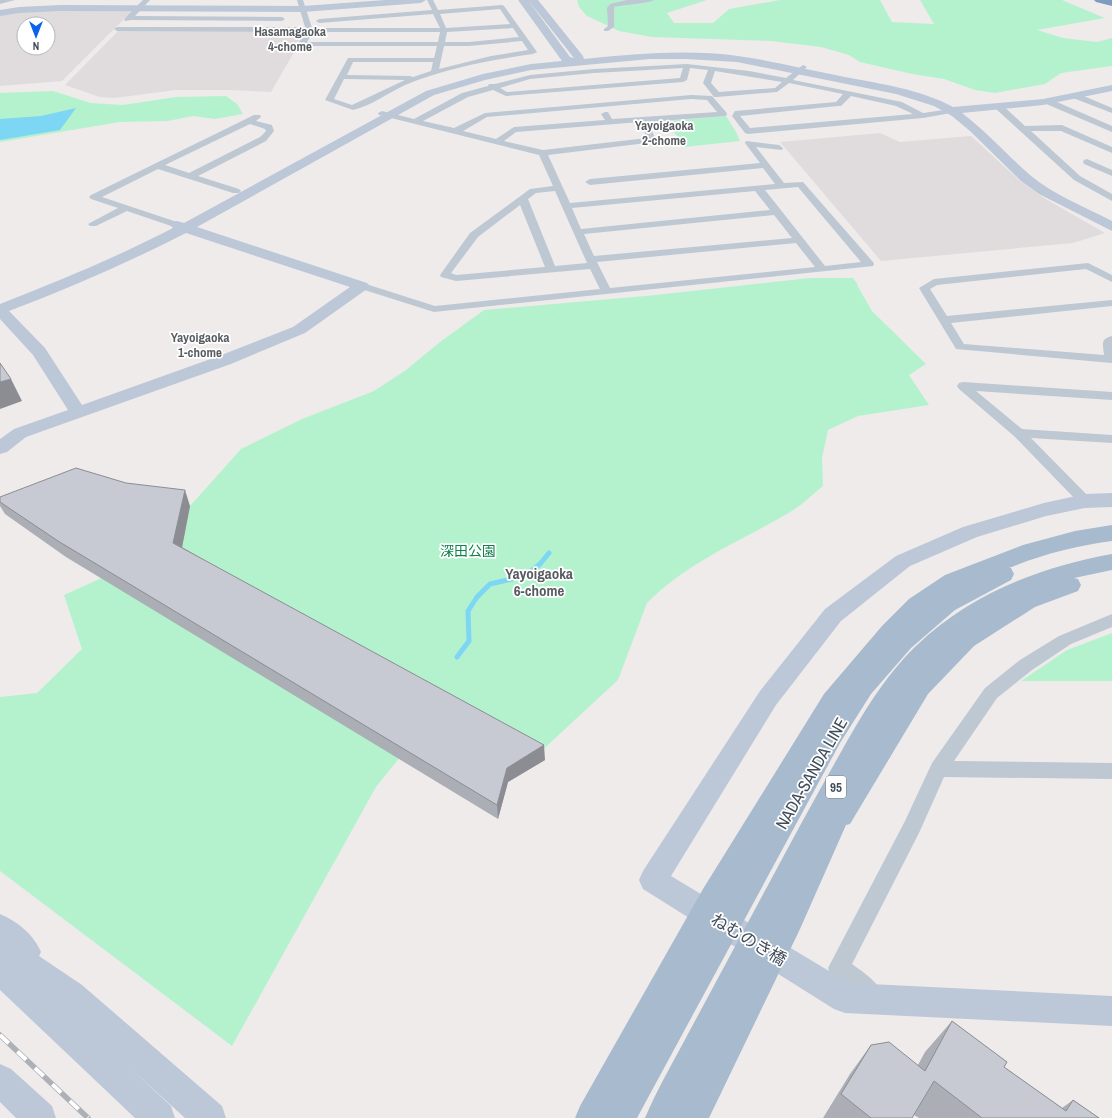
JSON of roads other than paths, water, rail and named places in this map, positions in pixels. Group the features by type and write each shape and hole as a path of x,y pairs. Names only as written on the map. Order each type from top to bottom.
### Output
{"highway":[{"path":"1099,0 1112,3"}],"main road":[{"name":"95","path":"592,1118 714,899 833,701 890,632 916,605 953,581 1031,550 1076,539 1112,533"},
{"name":"NADA-SANDA LINE","path":"618,1118 831,735 862,687 904,641 946,604 997,576 1047,558 1112,545"},
{"name":"NADA-SANDA LINE","path":"662,1118 817,820 876,716 904,674 938,639 982,607 1035,581 1089,565 1112,562"},
{"name":"95","path":"829,833 919,687 966,639 1027,601 1064,587 1112,575"},
{"name":"95","path":"691,1118 829,833 876,716"},
{"name":"95","path":"741,854 831,735"}],"street":[{"path":"0,2 12,0"},
{"path":"19,10 22,0"},
{"path":"147,0 117,29 444,30 515,26"},
{"path":"0,13 19,10 138,8 288,9 301,4 421,0"},
{"path":"430,0 444,30 434,72"},
{"path":"523,0 576,63"},
{"path":"534,0 576,63 610,122"},
{"path":"606,30 611,27 610,8 612,5 632,1 651,0"},
{"path":"301,4 310,30"},
{"path":"306,22 436,12 473,14 502,7 533,52 491,58 434,72 384,92 353,108 329,100 351,60 437,60"},
{"path":"275,30 288,9"},
{"path":"473,14 482,29"},
{"path":"128,18 282,19"},
{"path":"310,30 302,44 469,44 524,39"},
{"path":"0,302 79,270 151,237 180,226 385,115 430,93 483,77 531,67 650,56 686,56 737,59 801,69 898,91 938,104 957,111 980,124 1033,177 1083,207 1112,221"},
{"path":"416,121 465,95 576,63 687,66 749,73 899,104 923,116"},
{"path":"456,131 485,115 683,80 687,66"},
{"path":"712,68 707,82 717,95 777,90 801,69"},
{"path":"342,77 417,78"},
{"path":"492,86 506,94 709,98 723,114 514,130 498,142"},
{"path":"849,93 838,104 738,112 736,116 748,131 923,116 1047,101 1110,90"},
{"path":"1076,96 1112,111"},
{"path":"1047,101 1112,130"},
{"path":"999,106 1077,178 1112,198"},
{"path":"957,111 1026,178 1044,191 1112,227"},
{"path":"385,115 456,131 544,155 652,140 643,120"},
{"path":"190,176 263,140 270,130 269,126 253,119 94,197 434,309 869,264 800,184 758,188 595,192"},
{"path":"1023,129 1062,128 1112,150"},
{"path":"78,412 38,352 0,310 140,251 236,191 356,131"},
{"path":"780,148 749,143 781,186"},
{"path":"544,155 591,263 607,292"},
{"path":"1087,162 1112,173"},
{"path":"566,206 595,192 766,165"},
{"path":"158,166 236,191"},
{"path":"584,172 595,192"},
{"path":"558,188 533,191 474,235 445,275 456,278 551,269 591,263 798,240"},
{"path":"758,188 822,269"},
{"path":"524,197 551,269"},
{"path":"93,224 126,208"},
{"path":"578,232 776,212"},
{"path":"1112,279 1088,266 934,282 924,288 960,347 1111,359 1109,340 1112,339"},
{"path":"0,448 20,433 225,360 299,330 362,286"},
{"path":"943,320 1112,303"},
{"path":"1112,396 963,386 1019,433 1085,501 1112,500"},
{"path":"1019,433 1112,439"},
{"name":"ねむのき橋","path":"875,999 845,998 652,880 768,698 833,615 903,561 970,532 1044,510 1085,501"},
{"path":"1112,620 1064,640 1026,665 991,693 938,769 912,827 839,968 864,985 875,999 1112,1011"},
{"path":"938,769 1112,771"},
{"path":"0,928 71,996 210,1118"},
{"path":"0,946 71,996"},
{"path":"0,969 159,1118"},
{"path":"0,1080 40,1118"}],"water":[{"path":"76,108 60,130 0,140 0,119 41,116"}],"waterway":[{"path":"457,657 469,641 468,611 477,597 490,584 525,576 540,564 549,553"}],"railway":[{"path":"0,1035 88,1118"}],"district":[{"name":"Hasamagaoka 4-chome","path":"290,38"},
{"name":"Yayoigaoka 2-chome","path":"664,132"},
{"name":"Yayoigaoka 1-chome","path":"200,344"},
{"name":"Yayoigaoka 6-chome","path":"539,582"}],"park label":[{"name":"深田公園","path":"468,551"}]}
